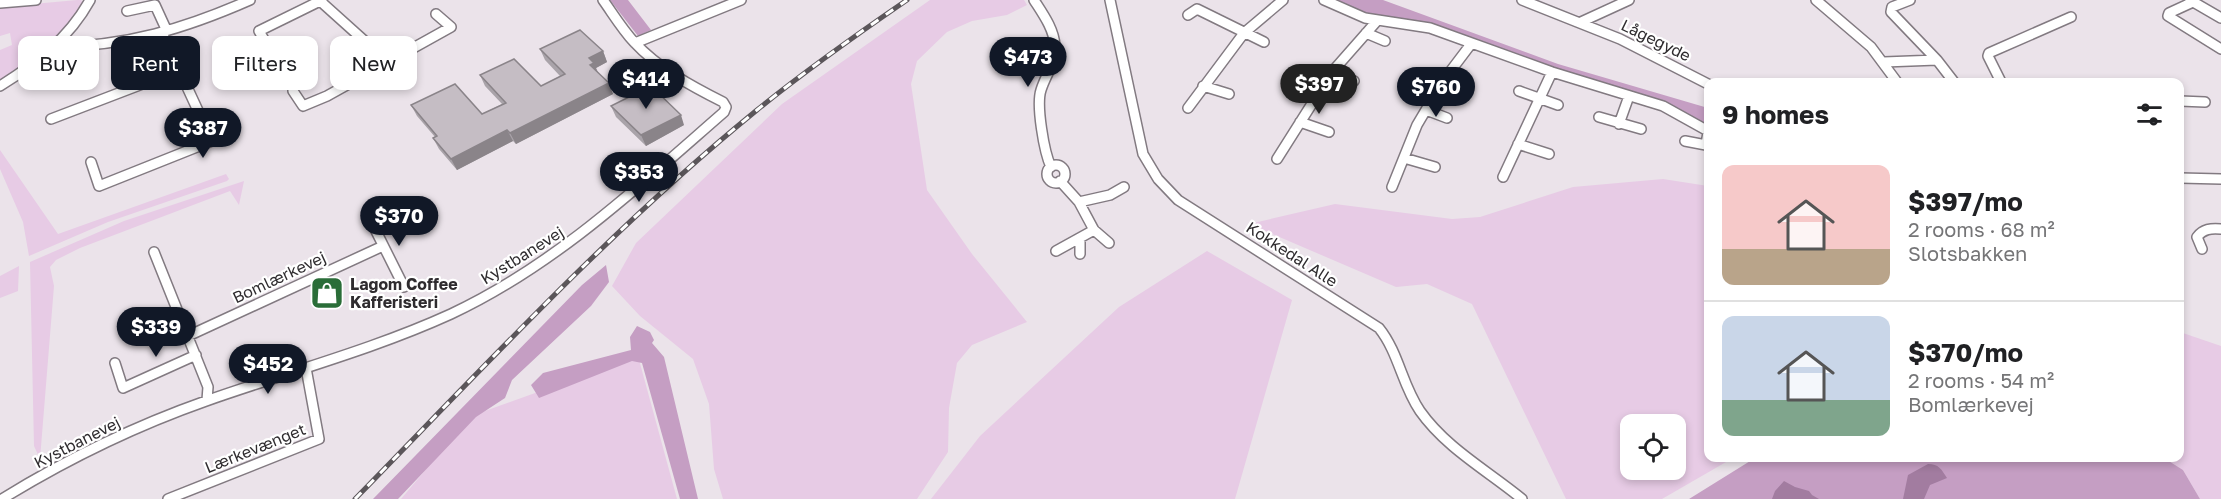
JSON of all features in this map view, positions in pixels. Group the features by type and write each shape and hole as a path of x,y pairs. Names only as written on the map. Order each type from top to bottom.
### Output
{"street":[{"path":"0,3 36,0"},
{"path":"64,36 79,19 90,0"},
{"path":"99,46 111,46 163,35 250,0"},
{"path":"262,36 259,31 320,0 359,36"},
{"path":"603,0 635,43 741,0"},
{"path":"1034,0 1053,31 1056,46 1053,65 1040,93 1038,105 1046,159 1051,167 1060,166 1065,170 1066,177 1060,181 1079,202 1094,230 1109,243"},
{"name":"Kokkedal Alle","path":"1110,0 1143,154 1151,171 1178,200 1379,328 1390,339 1409,391 1419,410 1436,429 1522,499"},
{"path":"1188,108 1244,33 1283,0"},
{"path":"1324,0 1376,22 1419,26 1674,111 1704,129"},
{"name":"Lågegyde","path":"1522,0 1581,22 1635,46 1704,82"},
{"path":"1581,22 1629,0"},
{"path":"1816,0 1853,29 1884,62 1895,78"},
{"path":"1910,0 1892,7 1891,12 1951,78"},
{"path":"2221,18 2192,1 2169,13 2168,16 2221,49"},
{"path":"127,11 155,5 166,29 163,35"},
{"path":"1188,15 1197,9 1264,42"},
{"path":"417,46 451,27 436,14"},
{"path":"1999,78 1988,56 1989,53 2071,17"},
{"path":"1277,159 1332,72 1376,22"},
{"path":"1366,33 1385,41"},
{"name":"Kystbanevej","path":"2,499 110,440 207,400 410,332 454,313 538,264 600,219 724,112 726,107 723,102 675,77 635,43"},
{"path":"1392,187 1417,125 1471,44"},
{"path":"1884,62 1937,60"},
{"path":"1332,72 1354,81"},
{"path":"1503,177 1552,72"},
{"path":"0,86 18,73"},
{"path":"1203,86 1228,94"},
{"path":"51,119 127,90"},
{"path":"91,162 99,186 212,141 188,90"},
{"path":"293,91 303,106 338,90"},
{"path":"1519,91 1558,105"},
{"path":"1619,123 1629,96"},
{"path":"2184,101 2205,102"},
{"path":"1426,110 1447,117"},
{"path":"1599,117 1641,129"},
{"path":"1300,122 1329,132"},
{"path":"1685,141 1704,145"},
{"path":"1518,144 1549,154"},
{"path":"1404,158 1435,167"},
{"path":"2184,178 2221,179"},
{"path":"1079,202 1110,195 1124,187"},
{"path":"370,219 404,287"},
{"path":"2202,249 2197,237 2200,233 2211,228 2221,229"},
{"path":"1056,251 1094,230"},
{"path":"1080,238 1080,254"},
{"name":"Bomlærkevej","path":"188,336 383,246"},
{"path":"154,252 208,387 207,400"},
{"path":"115,363 123,388 196,355"},
{"name":"Lærkevænget","path":"168,499 319,439 306,368"}],"shaded area":[{"path":"81,0 84,4 57,36 18,36 18,69 0,82 0,50 12,45 10,33 0,36 0,7"},
{"path":"610,0 628,0 651,30 638,36"},
{"path":"930,0 1024,0 1027,5 1007,15 972,21 947,32 917,61 911,84 927,190 972,254 1027,322 972,345 957,363 949,408 948,452 917,499 723,499 714,469 709,404 693,359 640,316 612,286 636,243 782,104"},
{"path":"1333,0 1383,0 1558,64 1704,107 1704,124 1678,108 1520,58 1421,23 1375,18"},
{"path":"0,150 58,234 226,174 229,179 108,222 29,256 23,222 0,169"},
{"path":"1663,179 1704,185 1704,462 1726,462 1662,499 1566,499 1472,304 1427,284 1396,287 1249,224 1335,204 1452,219 1480,217 1573,187"},
{"path":"244,181 239,205 230,191 80,248 56,260 50,267 54,286 40,459 34,446 30,262 124,221"},
{"path":"1207,251 1292,300 1235,499 931,499 980,436 1119,307"},
{"path":"606,265 609,282 591,306 512,380 505,398 476,417 398,499 373,499 582,285"},
{"path":"19,266 18,291 0,298 0,276"},
{"path":"637,326 650,332 654,340 652,343 664,357 698,499 680,499 642,363 632,361 539,398 531,385 543,373 631,350 630,337"},
{"path":"2184,333 2221,346 2221,499 2200,499 2183,470 2170,462 2184,462"},
{"path":"638,356 677,499 401,499 471,416"},
{"path":"1749,462 2170,462 2183,470 2200,499 1689,499"},
{"path":"1928,464 1937,466 1947,478 1930,485 1924,499 1903,499 1908,475"},
{"path":"1784,481 1809,491 1819,499 1772,499 1775,491"}],"building":[{"path":"580,30 603,51 589,58 594,63 590,65 609,83 510,133 507,130 451,159 433,138 437,136 411,105 455,84 482,114 506,103 480,75 514,59 541,86 565,74 540,49"},
{"path":"651,86 681,115 641,135 611,106"}],"railway":[{"path":"355,499 550,299 651,202 757,110 907,0"}],"place":[{"name":"Lagom Coffee Kafferisteri","path":"327,293"}]}
